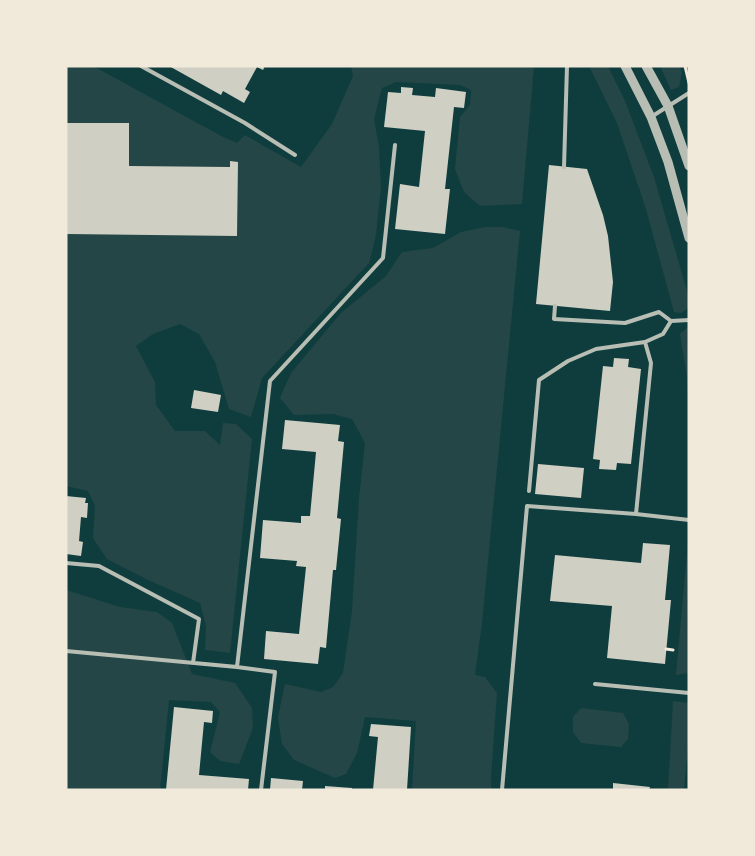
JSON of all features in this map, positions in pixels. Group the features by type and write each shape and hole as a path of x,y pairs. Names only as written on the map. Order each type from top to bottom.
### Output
{"street":[{"path":"625,66 651,117 668,162 689,238"},
{"path":"646,66 668,106 689,166"}],"lane":[{"path":"141,66 245,123 295,155"},
{"path":"564,167 567,66"},
{"path":"651,117 689,92"},
{"path":"237,667 270,381 383,258 395,145"},
{"path":"555,306 554,319 625,323 659,312 671,321 689,320"},
{"path":"529,491 539,380 568,361 596,348 646,342 663,334 671,321"},
{"path":"636,514 651,362 646,342"},
{"path":"502,790 527,506 689,520"},
{"path":"66,563 100,566 199,619 192,663"},
{"path":"66,650 275,672 262,790"},
{"path":"596,684 689,693"}],"path":[{"path":"685,66 689,84"},
{"path":"666,650 673,650"}],"shaded area":[{"path":"66,66 93,66 223,137 237,143 245,135 301,167 332,124 353,76 351,66 534,66 522,204 480,206 464,192 455,169 460,117 470,105 471,90 460,85 396,82 382,88 374,119 379,147 381,187 376,235 369,263 262,378 251,417 229,409 215,362 199,334 180,324 153,334 136,346 155,382 156,405 175,431 205,431 220,445 223,423 236,424 252,439 230,653 205,650 206,626 200,603 107,559 93,538 95,506 88,491 66,486"},
{"path":"589,66 608,66 625,101 654,177 689,298 689,308 681,313 674,312 646,209 617,123"},
{"path":"660,66 679,66 682,72 679,87 671,90"},
{"path":"485,227 503,227 520,231 482,623 475,675 485,677 497,693 491,790 412,790 416,721 365,717 357,753 346,774 335,778 294,760 282,744 278,717 285,684 321,692 333,687 343,673 352,611 359,498 365,443 352,419 333,414 294,415 280,398 291,373 341,313 386,276 402,252 433,248 461,232"},
{"path":"689,326 689,419 687,377 680,334"},
{"path":"688,542 689,673 676,675"},
{"path":"66,590 120,607 157,612 172,623 192,674 235,683 252,708 253,728 239,764 220,761 210,752 220,712 211,702 169,700 160,790 66,790"},
{"path":"673,701 689,703 689,735 684,790 668,790"},
{"path":"581,708 623,713 629,724 628,739 621,747 581,743 573,732 573,717"}],"building":[{"path":"169,66 265,66 263,70 257,67 245,89 250,92 244,103 223,91 221,95"},
{"path":"401,87 413,88 412,95 435,97 436,88 466,92 464,108 454,107 445,189 450,189 445,234 395,229 400,184 419,187 425,131 384,127 388,92 401,93"},
{"path":"66,123 129,123 129,166 230,167 230,161 238,162 237,236 66,234"},
{"path":"549,165 587,169 603,215 608,236 613,282 610,311 536,304"},
{"path":"614,358 629,359 628,367 641,369 631,464 617,463 616,470 599,469 600,460 593,459 603,366 613,367"},
{"path":"194,390 221,395 218,412 191,408"},
{"path":"285,420 340,425 338,441 344,442 337,518 341,519 336,570 333,570 326,648 320,647 318,664 264,659 266,631 299,634 306,567 296,566 297,561 260,558 263,520 301,523 301,516 310,516 316,452 282,449"},
{"path":"538,464 584,468 581,498 535,494"},
{"path":"66,496 86,498 85,503 88,503 87,518 81,517 79,541 83,542 81,556 66,554"},
{"path":"643,543 670,545 665,600 671,600 665,664 607,658 612,606 550,601 555,555 641,563"},
{"path":"174,707 213,711 212,723 204,722 199,775 249,779 248,790 166,790"},
{"path":"371,724 411,727 407,790 373,790 378,737 369,736"},
{"path":"271,778 303,781 302,790 270,790"},
{"path":"613,783 650,787 649,790 613,790"},
{"path":"325,786 352,788 352,790 325,790"}]}
